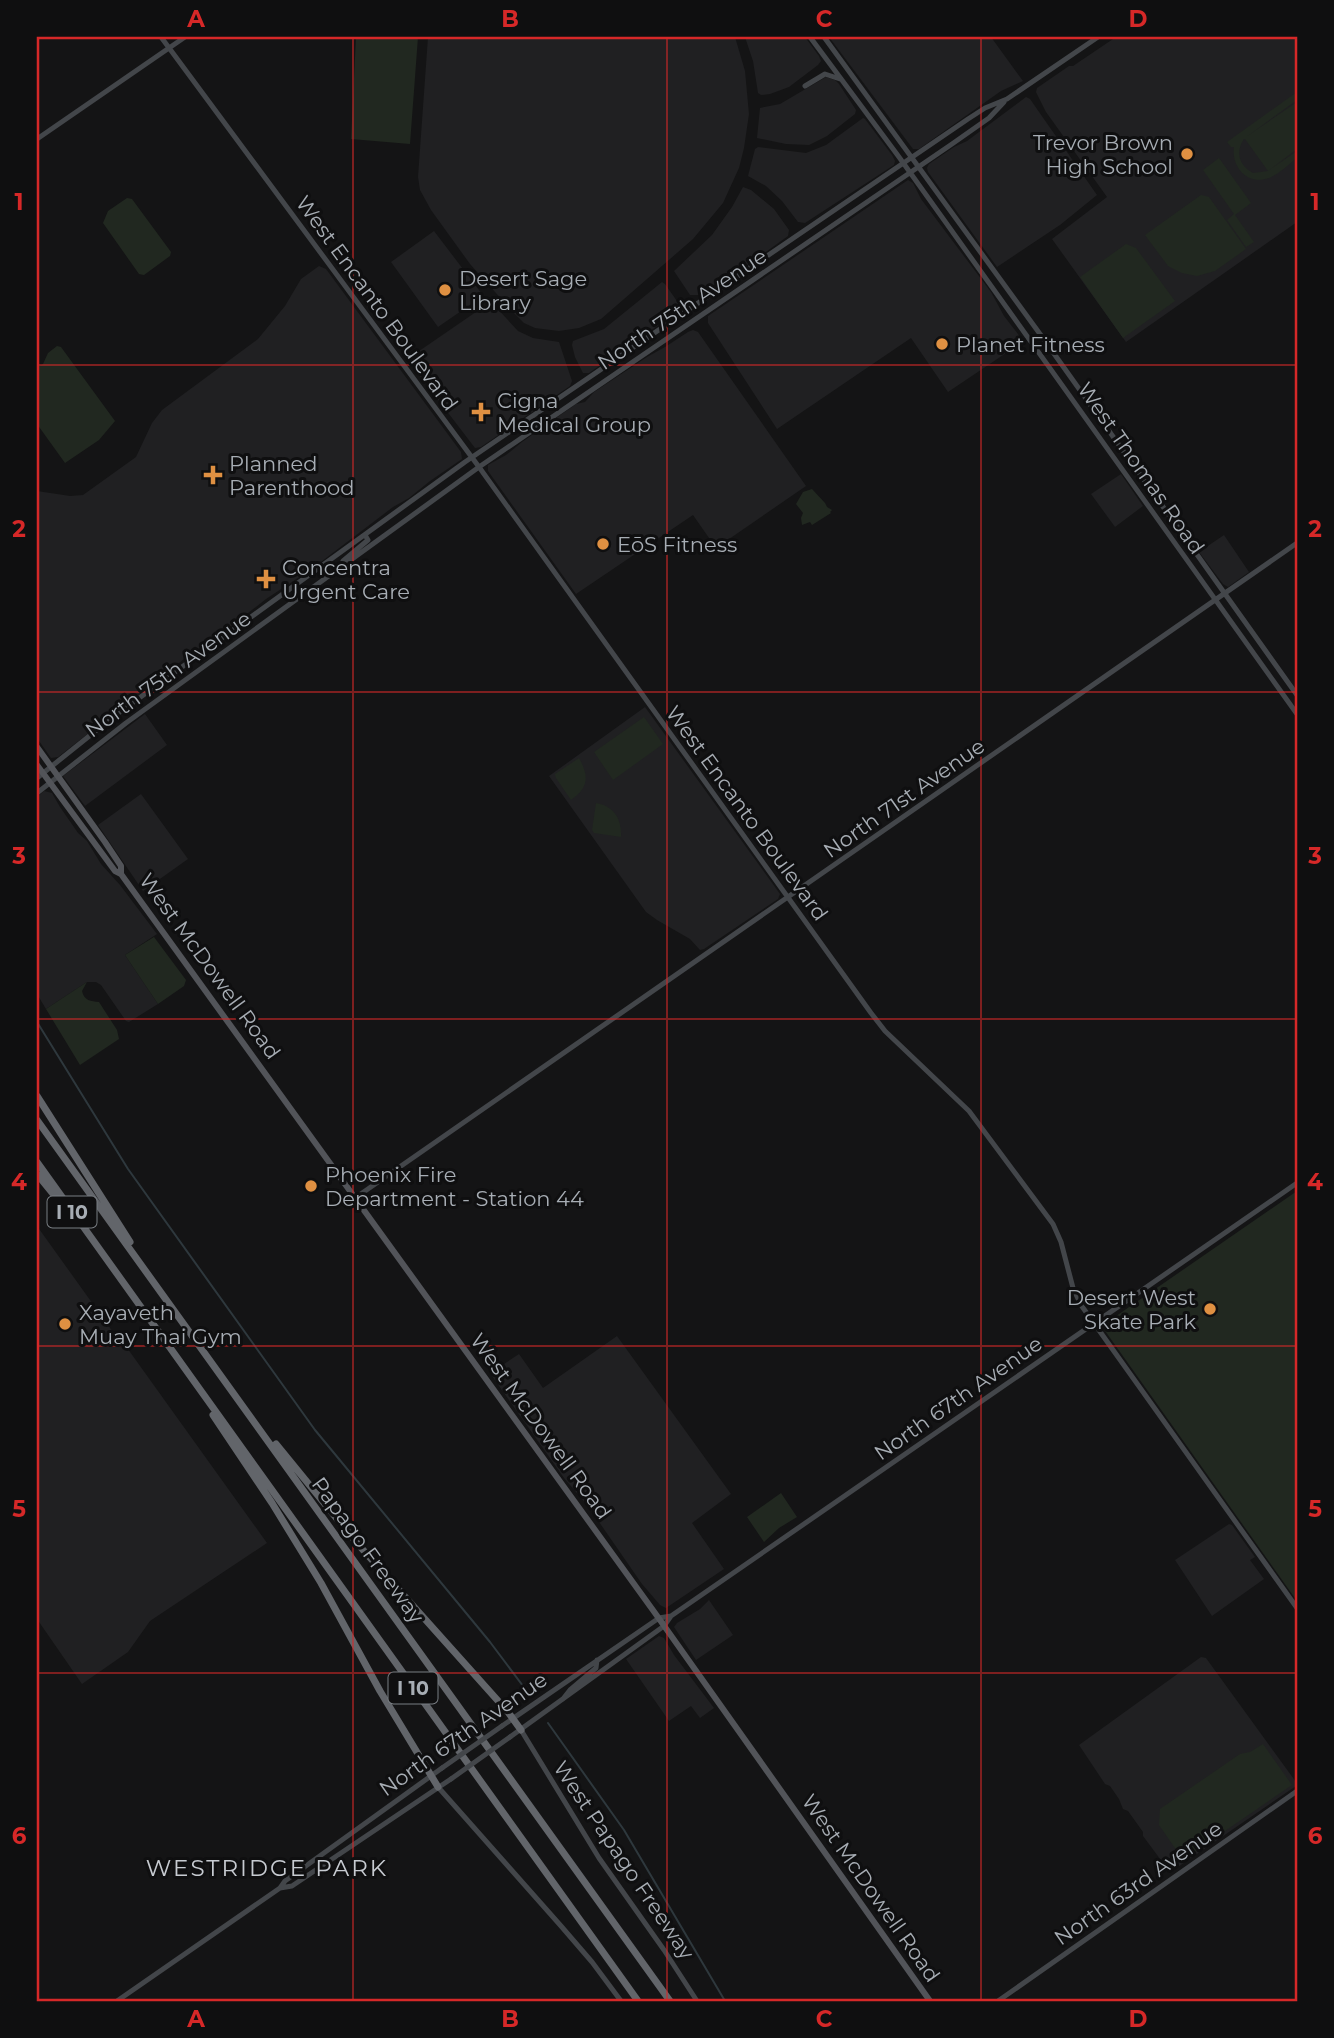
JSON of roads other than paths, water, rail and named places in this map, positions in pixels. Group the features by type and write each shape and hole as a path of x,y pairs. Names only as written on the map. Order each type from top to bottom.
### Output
{"highway":[{"path":"37,1096 162,1293"},
{"name":"Papago Freeway","path":"37,1120 670,2001"},
{"name":"Papago Freeway","path":"37,1162 638,2001"},
{"path":"37,1174 108,1261"},
{"path":"190,1375 222,1430 272,1503 321,1583 380,1691 438,1787"},
{"path":"246,1409 356,1542 513,1718 523,1733"}],"main road":[{"name":"West Encanto Boulevard","path":"161,37 479,467 878,1022 969,1111 1053,1224 1081,1305 1297,1608"},
{"path":"37,139 185,37"},
{"name":"West Thomas Road","path":"810,37 904,163 1297,715"},
{"name":"West Thomas Road","path":"824,37 1297,695"},
{"name":"North 75th Avenue","path":"40,776 113,717 472,458 912,157 985,108 1007,99 1098,37"},
{"path":"805,86 825,74 841,79"},
{"name":"North 75th Avenue","path":"37,793 131,719 479,467 919,167 989,118 1007,99"},
{"path":"365,534 372,536 390,531"},
{"path":"322,580 368,540 365,534"},
{"name":"North 71st Avenue","path":"355,1198 1297,544"},
{"name":"West McDowell Road","path":"37,747 121,866 121,874"},
{"name":"West McDowell Road","path":"37,765 40,776 50,783 115,871 121,874 659,1618 930,2001"},
{"name":"North 67th Avenue","path":"280,1888 292,1886 510,1737 523,1733 536,1720 664,1626 671,1616 1297,1183"},
{"name":"North 67th Avenue","path":"117,2001 280,1888 285,1881 528,1707 659,1618 671,1616"},
{"path":"558,1704 596,1668 597,1660"},
{"name":"West Papago Freeway","path":"523,1733 598,1857 697,2001"},
{"path":"438,1787 570,1936 621,2001"},
{"name":"North 63rd Avenue","path":"998,2001 1297,1791"}],"waterway":[{"path":"37,1022 128,1169 315,1430 490,1642 529,1694"},
{"path":"548,1723 624,1830 725,2001"}],"place":[{"name":"Trevor Brown High School","path":"1187,154"},
{"name":"Desert Sage Library","path":"445,290"},
{"name":"Planet Fitness","path":"942,344"},
{"name":"Cigna Medical Group","path":"481,412"},
{"name":"Planned Parenthood","path":"213,475"},
{"name":"EōS Fitness","path":"603,544"},
{"name":"Concentra Urgent Care","path":"266,579"},
{"name":"Phoenix Fire Department - Station 44","path":"311,1186"},
{"name":"Desert West Skate Park","path":"1210,1309"},
{"name":"Xayaveth Muay Thai Gym","path":"65,1324"}],"district":[{"name":"WESTRIDGE PARK","path":"267,1868"}]}
